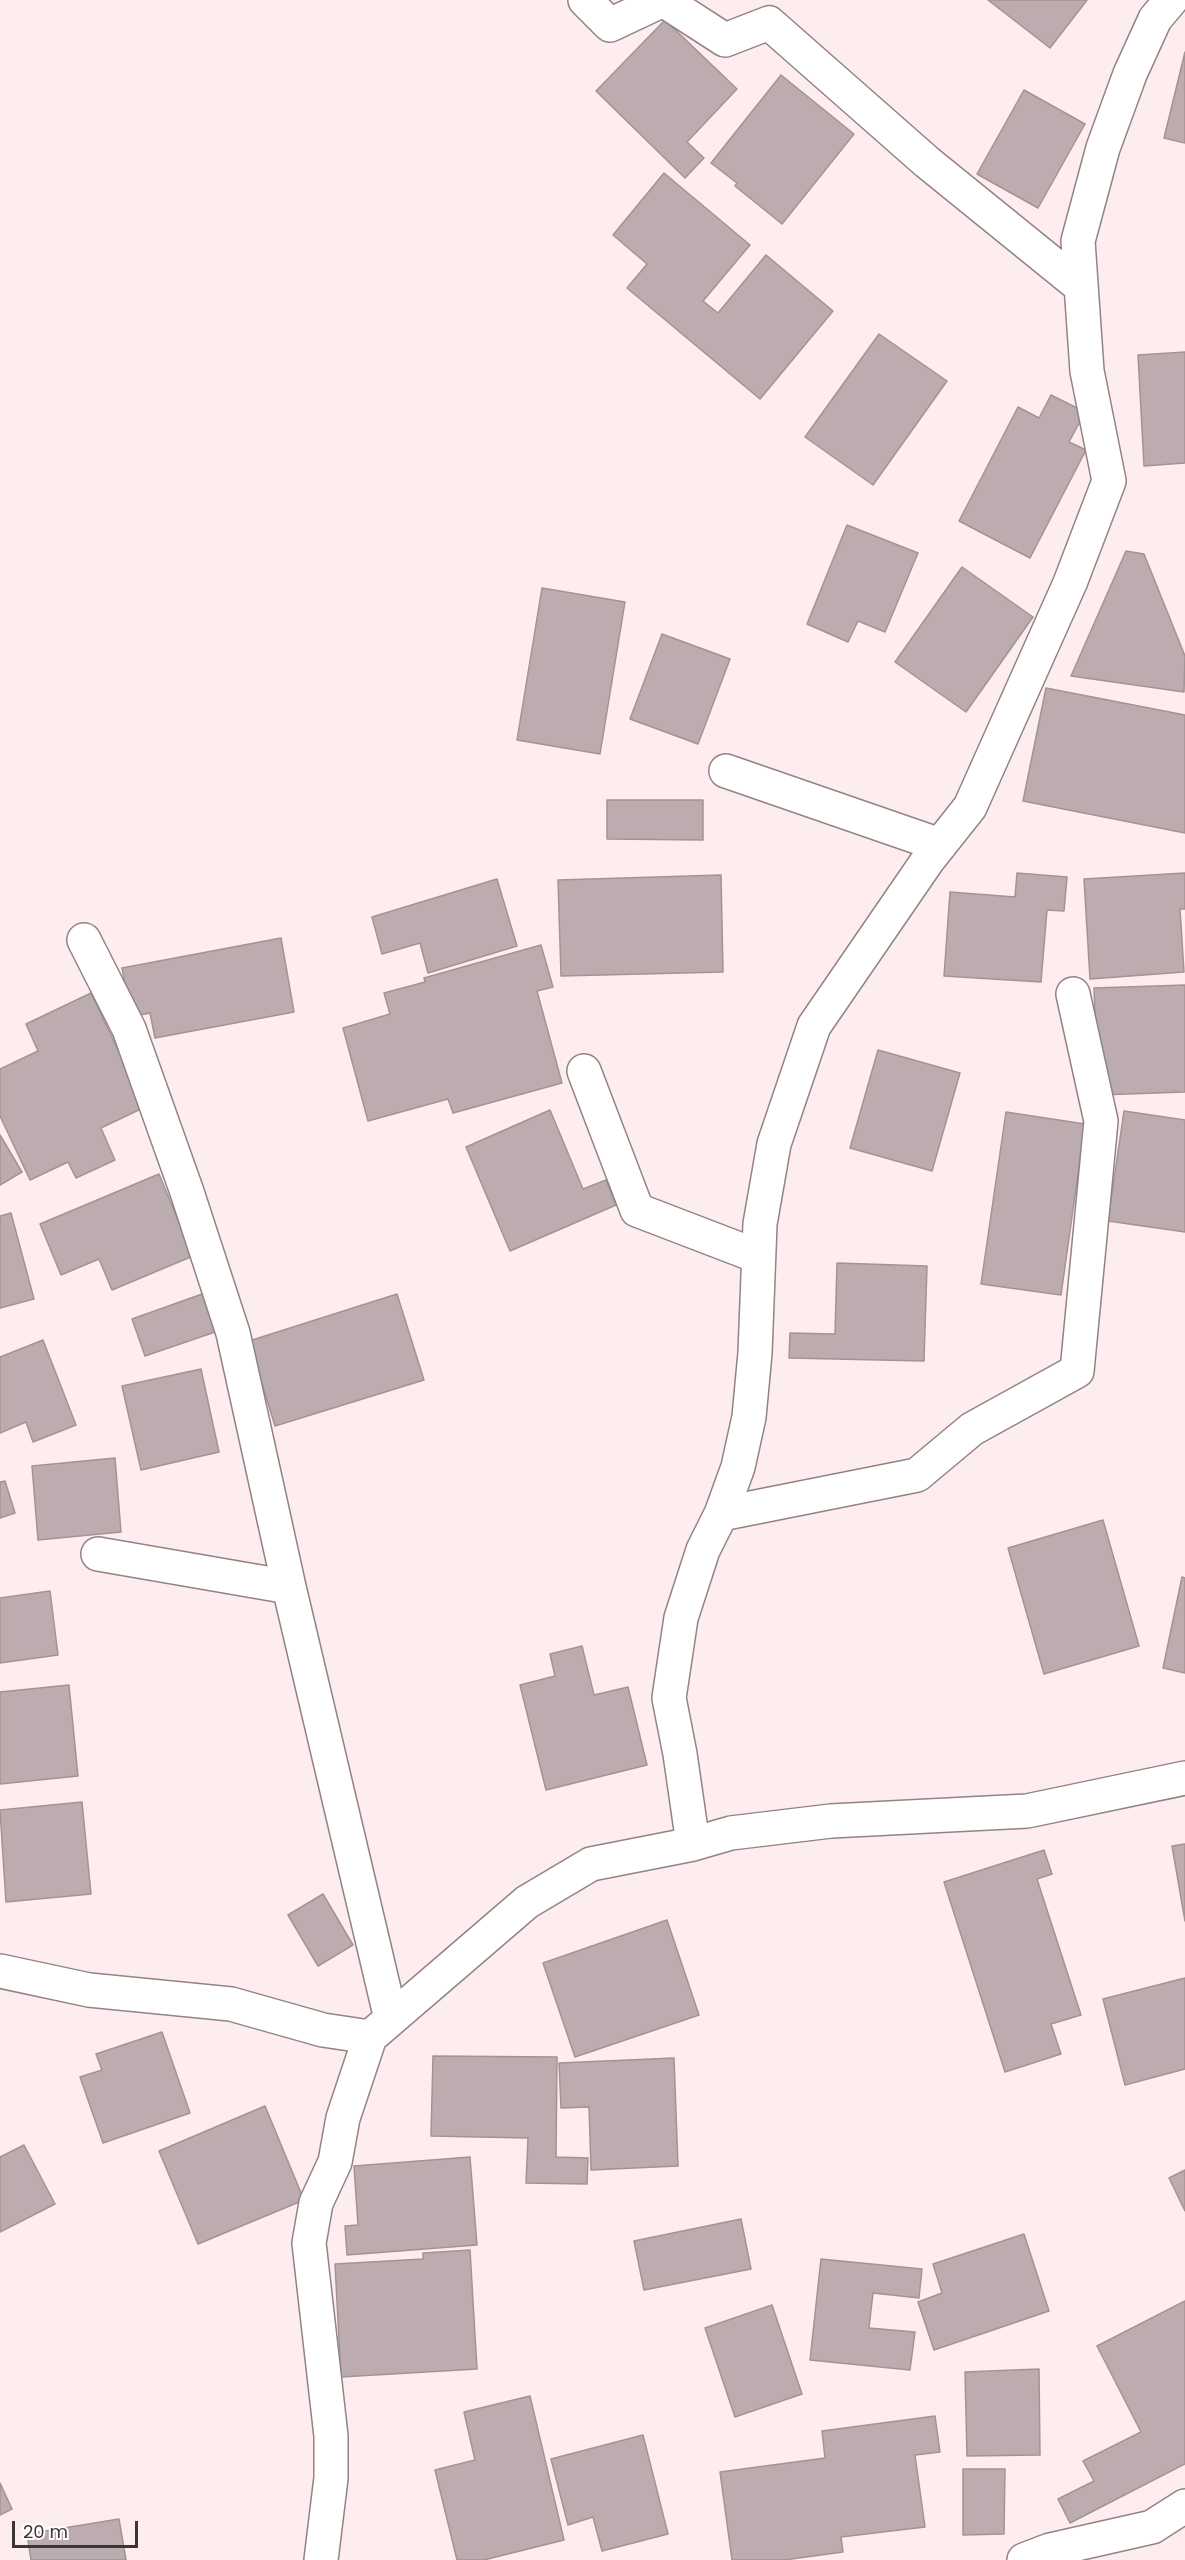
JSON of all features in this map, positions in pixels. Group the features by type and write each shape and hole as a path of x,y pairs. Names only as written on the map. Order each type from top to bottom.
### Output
{"street":[{"path":"585,0 610,25 663,0 725,40 769,23 927,162 1080,286"},
{"path":"693,1844 669,1698 681,1618 703,1550 721,1514 738,1467 749,1417 755,1353 757,1256 760,1224 774,1144 814,1026 940,844 970,807 1058,612 1109,481 1088,371 1078,241 1103,148 1130,74 1155,19 1171,0"},
{"path":"726,771 940,844"},
{"path":"84,940 129,1029 187,1192 230,1323 289,1587 380,2028"},
{"path":"721,1514 917,1475 972,1429 1077,1371 1101,1121 1073,994"},
{"path":"584,1071 637,1210 757,1256"},
{"path":"98,1554 289,1587"},
{"path":"321,2560 331,2478 331,2436 309,2243 316,2203 335,2162 344,2118 380,2028 527,1902 591,1864 693,1844 731,1833 831,1821 1027,1811 1185,1778"},
{"path":"0,1971 89,1990 231,2004 323,2030 380,2028"},
{"path":"1024,2560 1050,2550 1152,2527 1185,2506"}],"building":[{"path":"988,0 1087,0 1050,48"},
{"path":"665,20 737,89 687,142 704,158 685,178 596,91"},
{"path":"1185,52 1185,143 1164,138"},
{"path":"781,75 854,134 782,224 735,186 737,183 711,163"},
{"path":"1024,90 1085,124 1038,208 977,174"},
{"path":"664,173 750,245 703,301 718,313 766,255 833,311 760,399 627,288 647,264 613,235"},
{"path":"879,334 947,381 873,485 805,437"},
{"path":"1185,352 1185,463 1144,466 1138,355"},
{"path":"1051,395 1085,412 1069,442 1086,450 1030,558 959,521 1018,407 1039,418"},
{"path":"847,525 918,553 885,632 858,621 848,642 807,624"},
{"path":"1126,551 1144,554 1185,656 1184,692 1071,676"},
{"path":"962,567 1033,617 966,712 895,662"},
{"path":"542,588 625,602 600,754 517,740"},
{"path":"662,634 730,659 698,744 630,719"},
{"path":"1046,688 1185,715 1185,833 1023,801"},
{"path":"607,800 703,800 703,840 607,839"},
{"path":"1017,873 1067,877 1064,911 1047,910 1041,982 944,976 950,892 1015,897"},
{"path":"1185,873 1185,909 1180,909 1184,972 1090,979 1084,879"},
{"path":"721,875 723,972 561,976 558,880"},
{"path":"497,879 517,946 428,973 420,943 382,954 372,917"},
{"path":"281,938 294,1012 155,1038 150,1013 131,1017 122,968"},
{"path":"541,945 553,987 537,991 562,1083 453,1113 448,1099 368,1121 343,1028 390,1014 384,993 425,982 424,978"},
{"path":"1185,985 1185,1092 1098,1095 1094,988"},
{"path":"91,993 145,1107 101,1128 115,1160 76,1178 68,1162 30,1180 0,1116 0,1069 38,1051 26,1024"},
{"path":"878,1050 960,1073 932,1171 850,1148"},
{"path":"550,1110 583,1189 606,1180 616,1205 510,1251 466,1147"},
{"path":"1124,1111 1185,1120 1185,1232 1108,1221"},
{"path":"1006,1112 1085,1124 1061,1295 981,1284"},
{"path":"0,1135 22,1172 0,1185"},
{"path":"159,1174 193,1256 112,1290 99,1259 61,1275 40,1224"},
{"path":"11,1213 34,1299 0,1308 0,1216"},
{"path":"837,1263 927,1266 924,1361 789,1358 790,1333 835,1334"},
{"path":"205,1293 218,1331 145,1356 132,1319"},
{"path":"397,1294 424,1380 275,1426 249,1341"},
{"path":"43,1340 76,1425 33,1442 26,1422 0,1433 0,1357"},
{"path":"201,1369 219,1452 141,1470 122,1386"},
{"path":"115,1458 121,1532 38,1540 32,1466"},
{"path":"5,1481 15,1513 0,1518 0,1482"},
{"path":"1103,1520 1139,1646 1044,1674 1008,1548"},
{"path":"1182,1577 1185,1578 1185,1673 1163,1668"},
{"path":"50,1591 58,1655 0,1663 0,1598"},
{"path":"582,1646 594,1695 628,1687 647,1765 546,1790 520,1685 555,1676 550,1654"},
{"path":"69,1685 78,1776 0,1784 0,1692"},
{"path":"82,1802 91,1894 6,1902 0,1810"},
{"path":"1185,1844 1185,1921 1172,1846"},
{"path":"1044,1850 1052,1874 1037,1879 1081,2015 1051,2024 1061,2054 1005,2072 944,1882"},
{"path":"323,1894 353,1945 318,1966 288,1915"},
{"path":"667,1920 699,2015 575,2057 543,1963"},
{"path":"1185,1978 1185,2069 1125,2085 1103,1999"},
{"path":"162,2032 190,2113 103,2143 80,2077 102,2070 96,2054"},
{"path":"433,2056 557,2057 556,2157 588,2158 587,2184 526,2183 528,2138 431,2136"},
{"path":"674,2058 678,2166 591,2170 589,2107 561,2108 559,2063"},
{"path":"265,2106 304,2200 198,2244 159,2151"},
{"path":"24,2145 55,2204 0,2232 0,2157"},
{"path":"470,2157 477,2245 347,2255 345,2226 358,2225 354,2166"},
{"path":"1185,2170 1185,2211 1169,2178"},
{"path":"741,2219 751,2269 644,2290 634,2241"},
{"path":"1024,2234 1049,2311 934,2350 918,2302 942,2293 933,2264"},
{"path":"470,2250 477,2369 341,2377 335,2264 423,2259 423,2253"},
{"path":"821,2259 922,2269 919,2298 873,2293 869,2328 915,2332 910,2370 810,2360"},
{"path":"1185,2301 1185,2464 1070,2523 1058,2499 1094,2481 1083,2461 1141,2432 1097,2346"},
{"path":"772,2305 802,2394 735,2417 705,2328"},
{"path":"1039,2369 1040,2455 967,2456 965,2372"},
{"path":"530,2396 564,2540 484,2560 457,2560 435,2470 475,2460 464,2412"},
{"path":"935,2416 940,2452 915,2455 925,2527 841,2537 843,2552 784,2560 732,2560 720,2472 825,2458 822,2431"},
{"path":"643,2435 668,2534 602,2551 593,2517 568,2525 551,2459"},
{"path":"963,2469 1005,2469 1004,2534 963,2535"},
{"path":"0,2483 12,2509 0,2515"},
{"path":"119,2519 126,2560 31,2560 27,2534"}]}
